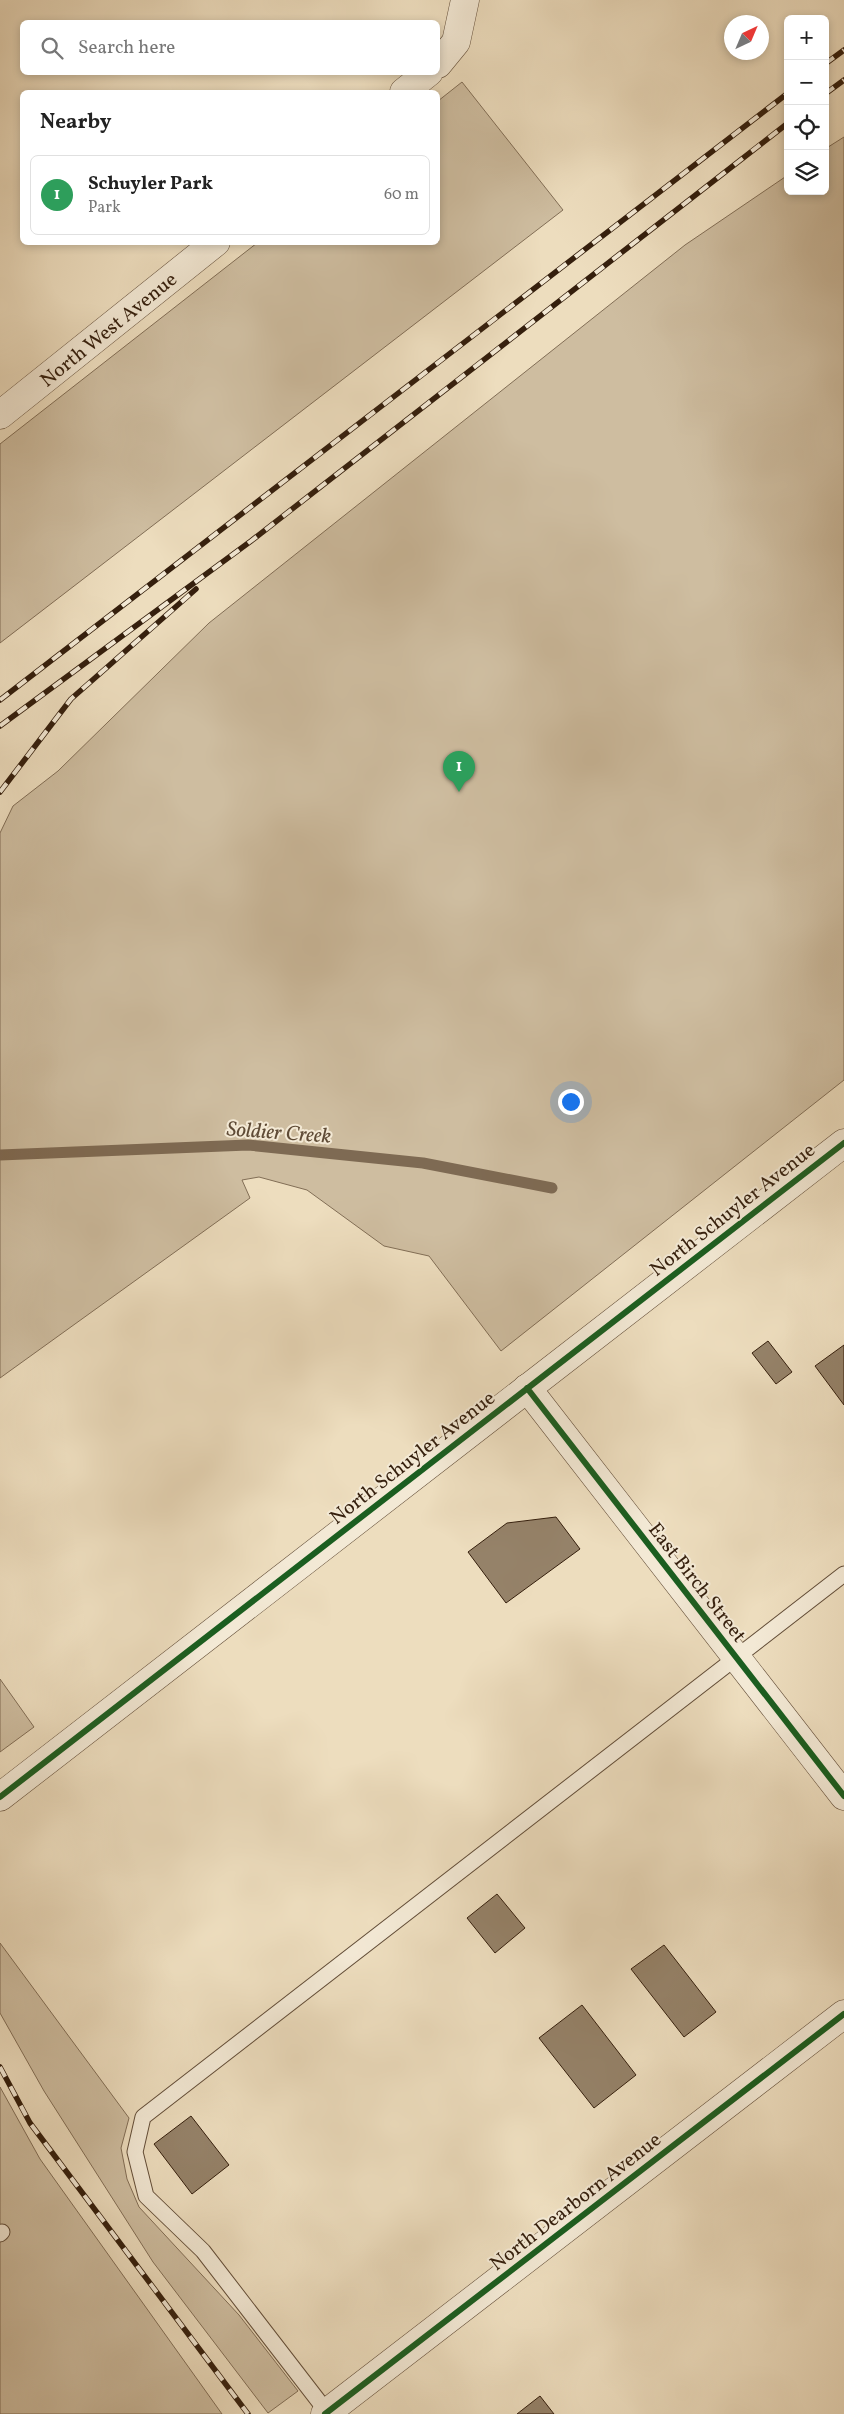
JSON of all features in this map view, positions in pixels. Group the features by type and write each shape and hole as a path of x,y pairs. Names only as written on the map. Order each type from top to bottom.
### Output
{"street":[{"path":"440,62 456,42 464,0"},
{"path":"406,90 425,75"},
{"name":"North West Avenue","path":"0,415 212,245"},
{"name":"North Schuyler Avenue","path":"0,1797 844,1142"},
{"name":"East Birch Street","path":"527,1388 844,1796"},
{"name":"North Dearborn Avenue","path":"326,2413 844,2014"}],"lane":[{"path":"326,2413 203,2251 146,2196 135,2152 143,2117 844,1574"}],"shaded area":[{"path":"462,82 563,210 0,643 0,444 254,245 440,245 440,99"},
{"path":"844,137 844,1080 501,1351 429,1256 384,1246 307,1190 259,1177 242,1180 250,1198 0,1378 0,833 13,806 58,771 209,623 685,245 784,178 784,195 829,195 829,146"},
{"path":"0,1679 34,1727 0,1752"},
{"path":"0,1943 129,2118 121,2148 127,2179 139,2207 239,2315 298,2391 268,2413 153,2262 44,2091 0,2013"},
{"path":"0,2087 40,2159 222,2414 0,2414"}],"building":[{"path":"768,1341 792,1372 776,1384 752,1353"},
{"path":"844,1345 844,1405 815,1366"},
{"path":"556,1517 580,1549 506,1603 468,1552 507,1523"},
{"path":"497,1894 525,1928 495,1953 467,1918"},
{"path":"664,1945 716,2012 684,2037 631,1969"},
{"path":"582,2005 636,2075 594,2108 539,2038"},
{"path":"191,2116 229,2165 192,2194 154,2144"},
{"path":"540,2396 554,2414 517,2414"}],"waterway":[{"name":"Soldier Creek","path":"0,1155 248,1145 423,1163 552,1188"}],"railway":[{"path":"829,61 844,50"},
{"path":"829,91 844,80"},
{"path":"0,700 784,96"},
{"path":"0,726 251,541 784,126"},
{"path":"0,792 71,699 196,589"},
{"path":"0,2067 30,2123 248,2414"}],"cycle path":[{"path":"0,1797 844,1143"},
{"path":"527,1388 844,1796"},
{"path":"325,2414 844,2014"}],"place":[{"name":"Schuyler Park","path":"459,792"}]}
